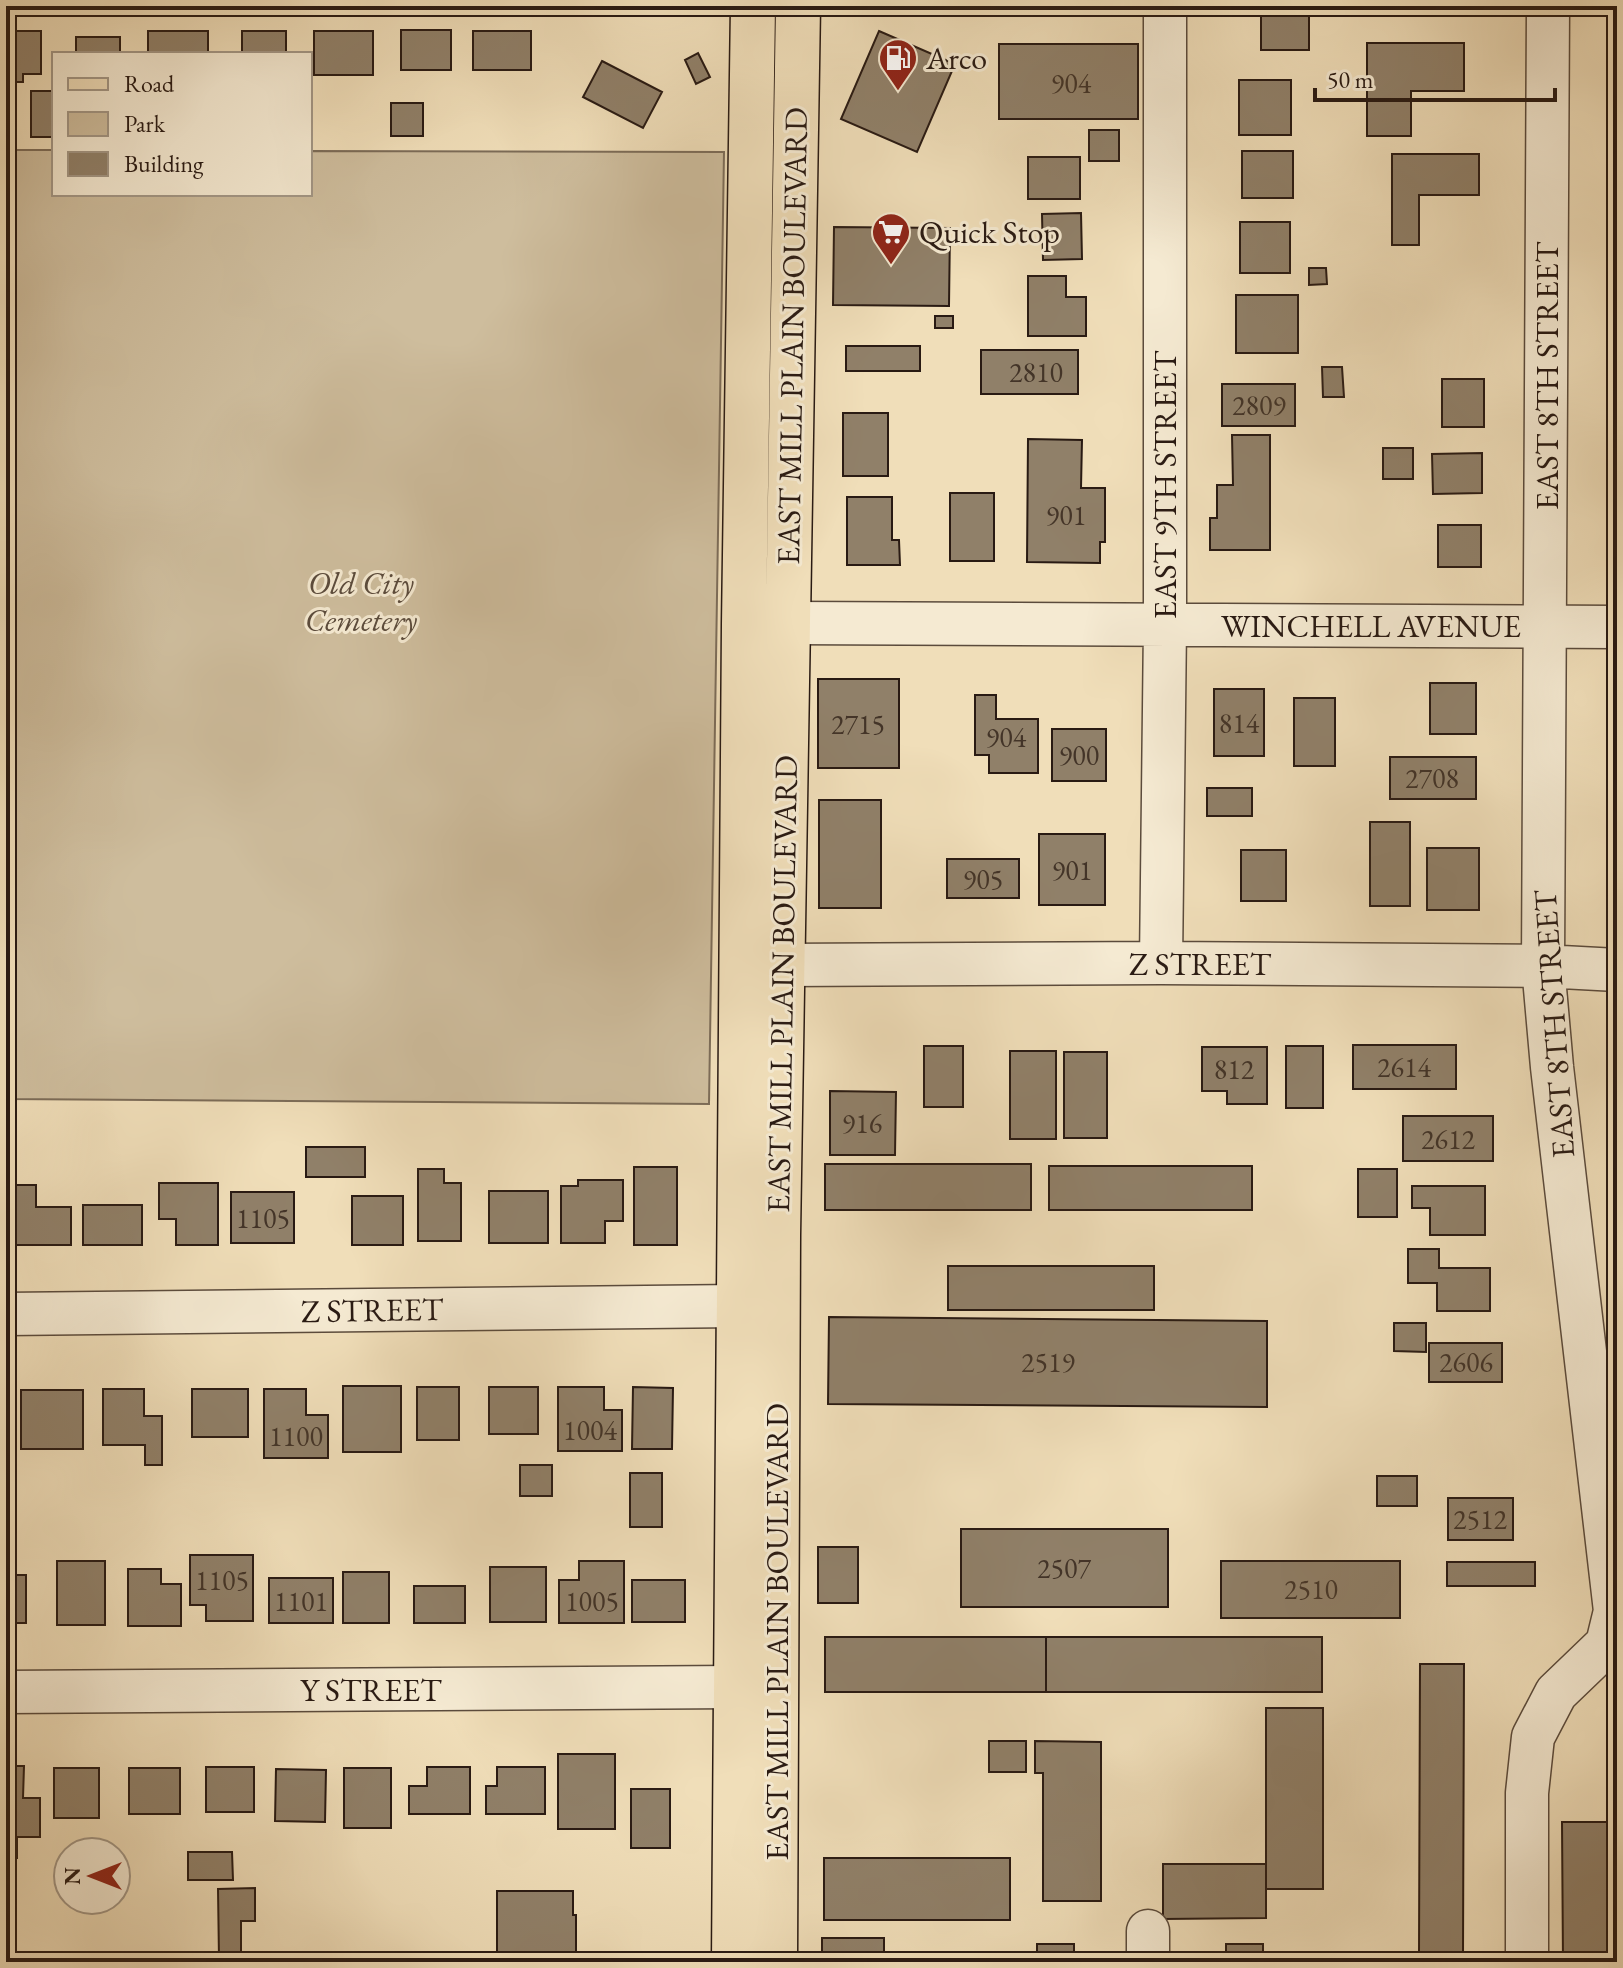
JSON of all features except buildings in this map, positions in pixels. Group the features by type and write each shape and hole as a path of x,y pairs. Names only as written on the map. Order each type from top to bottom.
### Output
{"main road":[{"name":"EAST MILL PLAIN BOULEVARD","path":"734,1962 753,6"},
{"name":"EAST MILL PLAIN BOULEVARD","path":"775,1962 782,965 798,6"}],"street":[{"name":"EAST 9TH STREET","path":"1161,963 1165,625 1165,6"},
{"name":"EAST 8TH STREET","path":"1527,1962 1527,1793 1533,1737 1556,1693 1607,1644 1615,1611 1543,966 1548,6"},
{"name":"WINCHELL AVENUE","path":"789,623 1617,627"},
{"name":"Z STREET","path":"782,965 1161,963 1543,966 1617,970"},
{"name":"Z STREET","path":"6,1314 738,1306"},
{"name":"Y STREET","path":"6,1692 736,1687"}],"green space":[{"name":"Old City Cemetery","path":"6,150 52,150 52,196 312,196 312,151 724,152 709,1104 6,1099"}],"place":[{"name":"Arco","path":"898,92"},
{"name":"Quick Stop","path":"891,266"}]}
